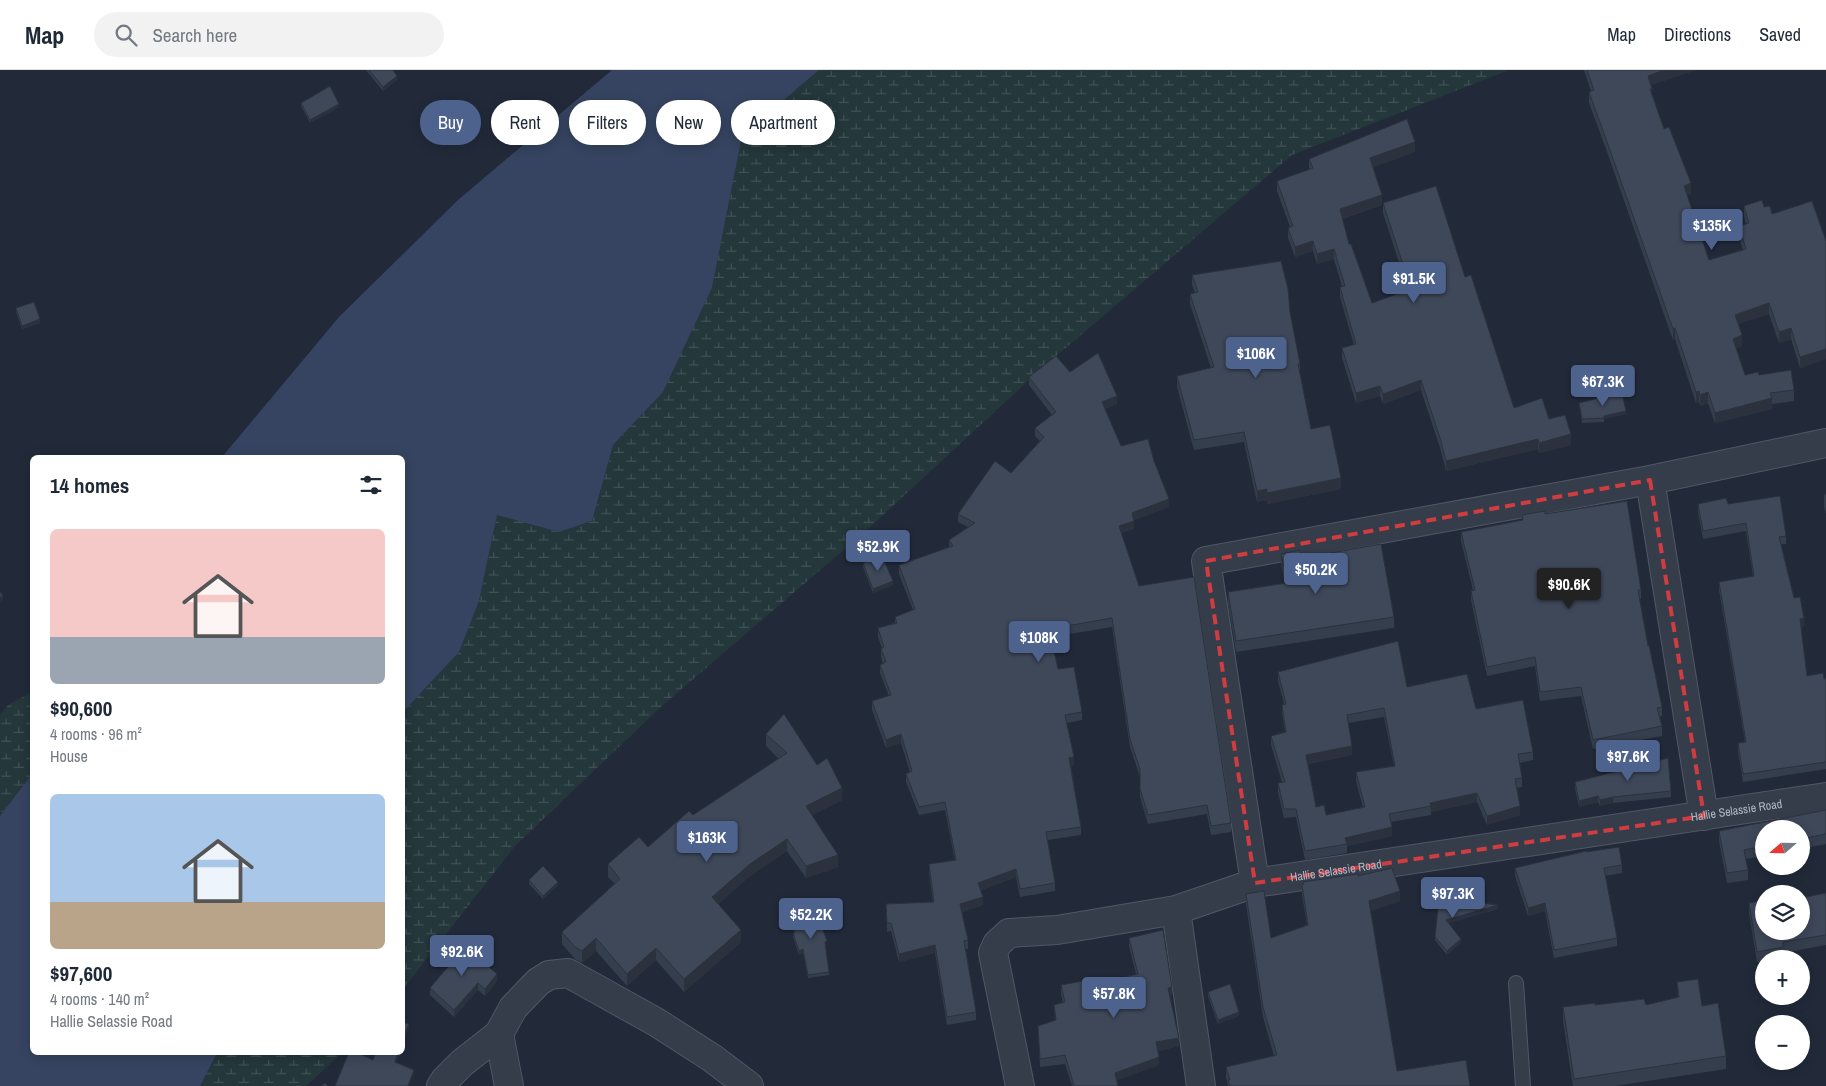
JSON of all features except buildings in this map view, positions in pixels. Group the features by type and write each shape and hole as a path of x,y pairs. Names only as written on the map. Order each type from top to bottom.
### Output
{"street":[{"path":"1255,883 1206,561 1650,480 1826,443"},
{"path":"1650,480 1704,816"},
{"name":"Hallie Selassie Road","path":"1020,1086 993,953 997,944 1009,933 1057,930 1176,910 1255,883 1826,797"},
{"path":"1176,910 1201,1086"},
{"path":"441,1086 462,1063 499,1034 513,1008 538,982 549,975 568,973 656,1022 712,1058 749,1086"},
{"path":"499,1034 509,1086"}],"lane":[{"path":"1516,983 1523,1086"}],"highlighted area":[{"path":"1650,480 1704,816 1255,883 1206,561"}],"green space":[{"path":"819,70 1509,70 1292,155 1041,369 869,528 663,705 515,846 405,986 405,710 459,652 479,601 497,514 559,532 592,521 613,445 663,392 712,288 740,145 835,145 835,100 784,100"},
{"path":"30,693 30,777 0,816 0,715 8,705"},
{"path":"216,1055 340,1055 306,1086 200,1086"}],"water":[{"path":"612,70 819,70 784,100 731,100 731,145 740,145 712,288 663,392 613,445 592,521 559,532 497,515 479,601 459,652 405,710 405,455 224,455 339,317 458,200 523,145 559,145 559,115 569,106 569,145 646,145 646,100 576,100"},
{"path":"30,777 30,1055 216,1055 200,1086 0,1086 0,816"}]}
